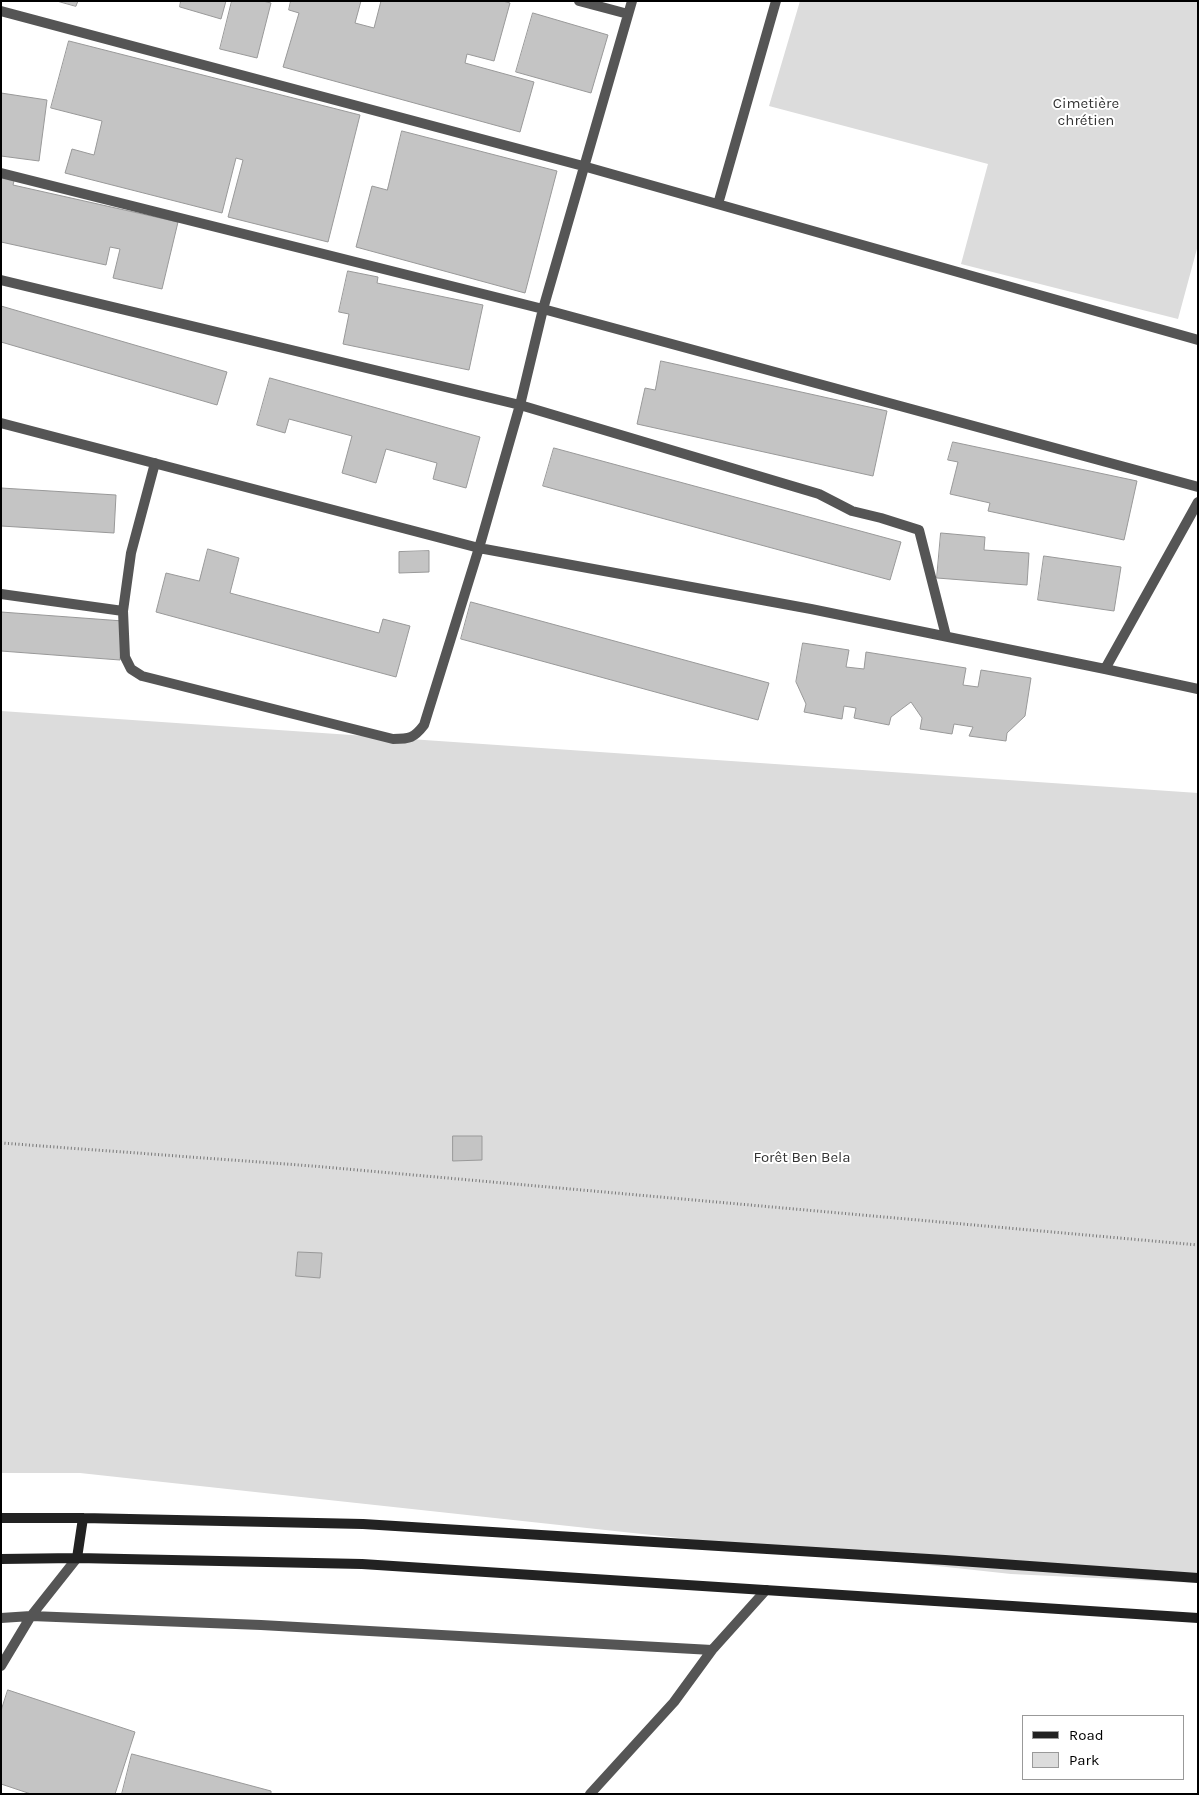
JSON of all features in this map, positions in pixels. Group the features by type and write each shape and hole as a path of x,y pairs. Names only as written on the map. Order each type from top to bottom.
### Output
{"street":[{"path":"580,1 628,14"},
{"path":"155,463 130,553 123,611 125,657 131,669 142,676 393,739 406,739 416,735 424,725 479,548 520,405 543,309 632,1"},
{"path":"718,204 776,1"},
{"path":"1,11 583,166 1198,340"},
{"path":"1,173 543,309 1198,487"},
{"path":"1,280 520,405 819,494 852,511 919,530 946,636"},
{"path":"1,423 479,548 811,609 1198,689"},
{"path":"1105,669 1198,502"},
{"path":"1,594 123,611"},
{"path":"1,1518 363,1524 955,1560 1198,1578"},
{"path":"1,1666 32,1616 77,1558 83,1518"},
{"path":"1,1559 77,1558 362,1564 1198,1618"},
{"path":"590,1794 674,1702 712,1650 766,1590"},
{"path":"1,1618 32,1616 261,1625 712,1650"}],"path":[{"path":"1,1143 312,1166 1198,1244"}],"green space":[{"name":"Cimetière chrétien","path":"800,1 1198,1 1198,245 1178,319 961,264 988,164 769,106"},
{"name":"Forêt Ben Bela","path":"1,711 1198,793 1198,1583 1011,1574 80,1473 1,1473"}],"building":[{"path":"57,1 78,1 76,6"},
{"path":"181,1 226,1 221,19 180,7"},
{"path":"232,1 263,1 271,3 257,58 220,49"},
{"path":"291,1 361,1 355,23 374,28 381,1 503,1 510,3 494,61 467,54 465,63 534,82 520,132 283,67 299,13 289,10"},
{"path":"533,13 608,35 591,93 516,72"},
{"path":"69,41 360,115 328,242 228,217 243,160 236,158 222,213 65,173 72,149 94,155 102,121 51,108"},
{"path":"1,93 47,100 39,161 1,156"},
{"path":"402,131 557,171 525,293 356,247 372,186 387,190"},
{"path":"1,174 15,177 13,185 178,222 162,289 113,278 120,249 110,247 106,265 1,242"},
{"path":"348,271 378,277 377,283 483,305 469,370 343,344 349,314 339,312"},
{"path":"1,306 227,372 217,405 1,342"},
{"path":"661,361 887,411 873,476 637,424 645,388 655,390"},
{"path":"270,378 480,437 466,488 433,479 437,463 386,449 376,483 342,473 352,436 289,419 285,433 257,425"},
{"path":"953,442 1137,481 1124,540 988,511 990,503 950,494 958,462 948,460"},
{"path":"554,448 901,542 890,580 543,486"},
{"path":"1,488 116,495 114,533 1,526"},
{"path":"941,533 985,537 984,550 1029,553 1027,585 937,578"},
{"path":"208,549 239,558 230,593 379,633 383,619 410,626 396,677 156,612 166,573 199,581"},
{"path":"429,551 429,572 399,573 399,552"},
{"path":"1044,556 1121,567 1114,611 1038,600"},
{"path":"471,602 769,683 758,720 461,639"},
{"path":"1,612 123,621 120,660 1,651"},
{"path":"803,643 849,650 846,667 864,669 866,652 966,668 963,685 978,687 981,670 1031,678 1025,716 1007,733 1006,741 969,736 973,727 954,724 952,734 920,729 922,718 911,702 891,717 889,725 854,718 856,708 844,706 842,719 804,712 806,704 796,682"},
{"path":"453,1136 482,1136 482,1160 453,1161"},
{"path":"298,1252 322,1253 320,1278 296,1276"},
{"path":"8,1690 135,1732 115,1794 31,1794 1,1784 1,1711"},
{"path":"132,1754 271,1791 271,1794 122,1794"}]}
